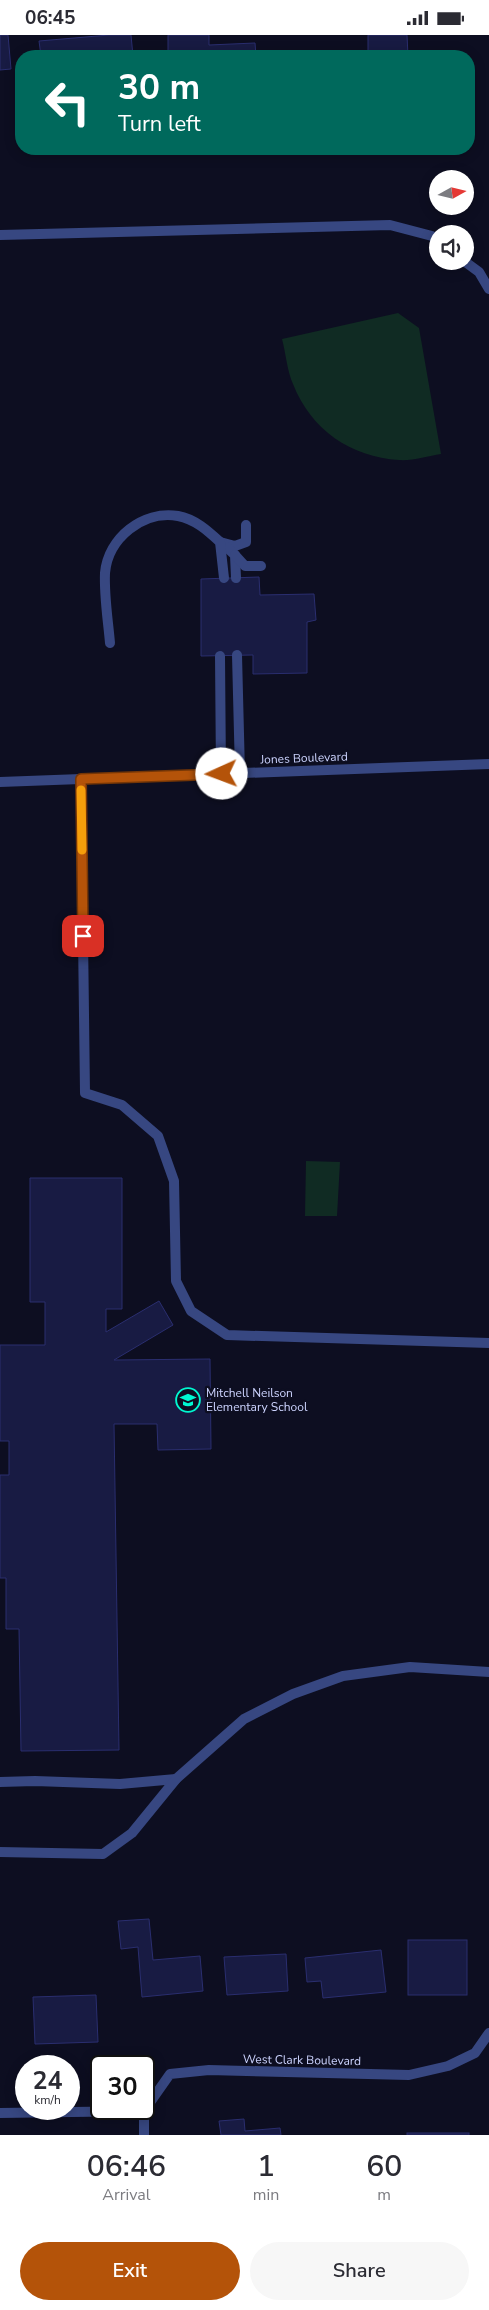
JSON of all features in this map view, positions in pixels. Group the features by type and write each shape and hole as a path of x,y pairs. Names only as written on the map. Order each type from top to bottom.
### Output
{"street":[{"path":"0,235 390,225 429,236"},
{"path":"474,268 479,272 489,289"},
{"path":"110,643 105,573 110,555 119,538 135,524 158,516 179,516 202,525 245,566 261,565"},
{"path":"220,542 235,546 246,542 246,525"},
{"path":"220,542 224,578"},
{"path":"235,555 236,578"},
{"path":"237,655 240,773"},
{"path":"220,656 222,774"},
{"name":"Jones Boulevard","path":"0,782 489,764"},
{"path":"81,779 85,1093 122,1105 158,1136 174,1181 176,1281 191,1311 227,1335 489,1343"},
{"path":"0,1852 103,1854 132,1833 176,1779 244,1719 292,1694 343,1676 410,1667 489,1672"},
{"path":"0,1782 35,1781 120,1784 176,1779"},
{"name":"West Clark Boulevard","path":"155,2095 170,2074 209,2070 409,2075 448,2066 475,2053 489,2033"},
{"path":"0,2113 90,2112"},
{"path":"144,2120 144,2135"}],"green space":[{"path":"398,313 419,328 441,454 399,460 381,458 349,447 335,438 310,415 289,374 282,339"},
{"path":"306,1161 340,1162 337,1216 305,1216"}],"building":[{"path":"0,35 8,35 11,69 0,70"},
{"path":"131,35 132,50 40,50 39,41"},
{"path":"168,35 209,35 209,45 255,43 256,50 168,50"},
{"path":"368,35 407,35 408,50 368,50"},
{"path":"259,577 260,595 314,594 316,620 307,622 307,673 253,674 253,655 201,656 201,579"},
{"name":"Mitchell Neilson Elementary School","path":"30,1178 122,1178 122,1309 106,1309 106,1332 159,1301 173,1325 114,1360 210,1359 211,1449 158,1450 157,1424 114,1424 119,1750 21,1751 19,1629 6,1629 6,1578 0,1578 0,1475 9,1475 9,1441 0,1441 0,1345 45,1345 45,1302 30,1302"},
{"path":"149,1919 153,1960 200,1956 203,1991 142,1997 138,1947 121,1949 118,1921"},
{"path":"408,1940 467,1940 467,1995 408,1995"},
{"path":"381,1950 386,1992 323,1998 321,1981 307,1982 305,1958"},
{"path":"286,1954 288,1991 227,1995 224,1957"},
{"path":"96,1995 98,2042 35,2044 33,1997"},
{"path":"244,2119 245,2131 280,2128 281,2135 221,2135 219,2121"},
{"path":"407,2133 469,2133 469,2135 407,2135"}],"slow traffic":[{"path":"81,790 82,850"}],"place":[{"name":"Mitchell Neilson Elementary School","path":"188,1400"}],"route":[{"path":"83,936 81,779 222,774"}]}
